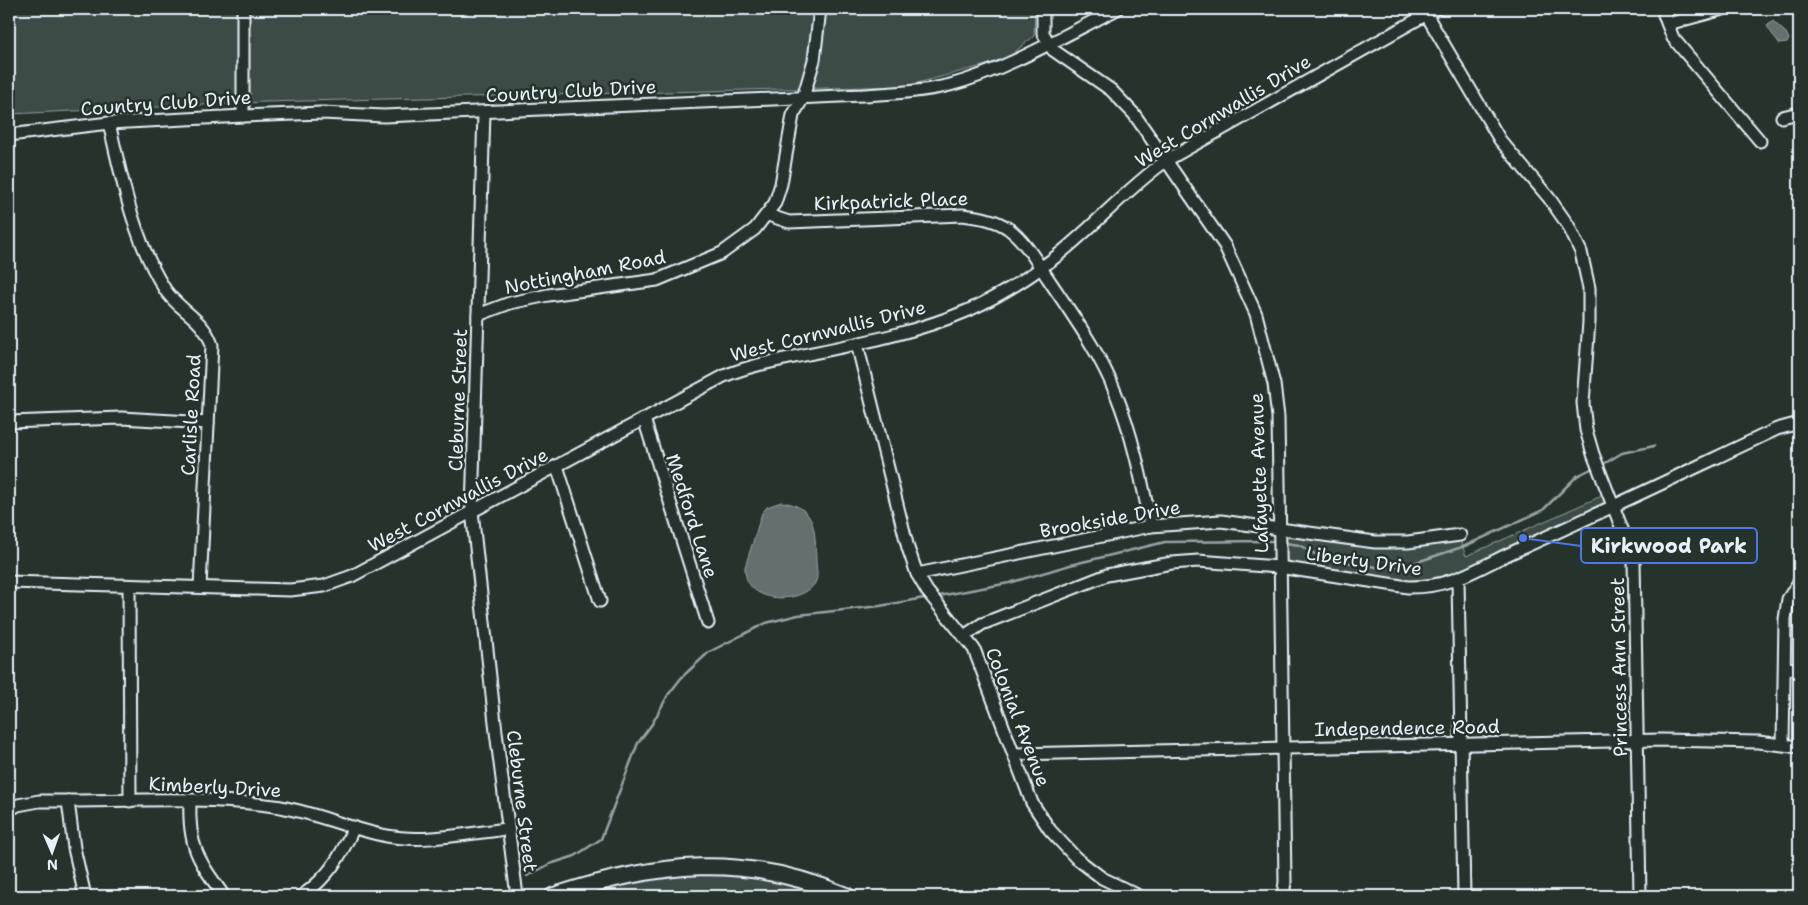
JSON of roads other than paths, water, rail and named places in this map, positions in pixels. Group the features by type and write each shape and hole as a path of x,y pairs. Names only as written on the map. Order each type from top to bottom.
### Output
{"main road":[{"path":"553,896 635,873 693,866 728,867 774,872 847,896"}],"street":[{"path":"243,9 243,116"},
{"name":"Nottingham Road","path":"478,315 510,304 548,295 658,280 722,253 741,240 768,215 775,203 781,184 793,115 803,98 814,60 820,9"},
{"path":"1043,9 1043,33 1048,43"},
{"name":"Country Club Drive","path":"9,134 109,123 243,116 322,113 384,116 890,93 951,84 992,70 1118,9"},
{"path":"1723,9 1666,20 1673,38 1760,141"},
{"name":"West Cornwallis Drive","path":"9,582 290,590 324,586 363,571 736,371 857,344 946,319 1003,292 1041,267 1137,182 1168,160 1431,11"},
{"name":"Princess Ann Street","path":"1431,11 1500,140 1549,198 1568,225 1581,252 1589,288 1590,322 1583,403 1586,430 1602,480 1615,506 1634,560 1640,896"},
{"name":"Lafayette Avenue","path":"1048,43 1052,50 1111,90 1134,114 1168,160 1225,246 1257,316 1274,384 1278,417 1285,882 1283,896"},
{"name":"Cleburne Street","path":"484,112 472,511 507,829 517,896"},
{"path":"1782,117 1799,113"},
{"name":"Carlisle Road","path":"109,123 123,184 138,234 150,264 165,290 195,317 208,332 211,342 200,588"},
{"name":"Kirkpatrick Place","path":"768,215 789,222 962,215 980,217 1009,229 1041,267 1083,330 1117,394 1140,473 1151,526"},
{"name":"Colonial Avenue","path":"857,344 908,548 917,574 927,591 974,649 1032,803 1050,830 1076,858 1102,878 1139,896"},
{"path":"9,422 121,418 208,423"},
{"name":"Medford Lane","path":"644,419 708,623"},
{"name":"Liberty Drive","path":"964,636 982,624 1107,575 1172,563 1198,561 1279,566 1408,587 1430,588 1458,580 1514,551 1615,506 1777,429 1799,423"},
{"path":"556,466 600,601"},
{"name":"Brookside Drive","path":"917,574 1151,526 1221,522 1375,542 1408,542 1460,535"},
{"path":"1458,580 1464,896"},
{"path":"1783,744 1785,619 1788,599 1799,582"},
{"path":"129,586 130,801"},
{"path":"1784,668 1799,669"},
{"name":"Independence Road","path":"1015,754 1730,740 1799,747"},
{"name":"Kimberly Drive","path":"9,810 18,805 39,801 190,802 274,806 317,815 354,828 388,836 419,838 507,829"},
{"path":"68,801 74,848 85,896"},
{"path":"190,802 189,821 192,844 200,863 224,896"},
{"path":"302,896 334,867 354,828"}],"waterway":[{"path":"1602,465 1622,453 1654,446"},
{"path":"1286,543 1299,545 1317,555 1340,561 1376,567 1405,566 1465,546 1543,510 1577,476 1593,468"},
{"path":"939,596 1009,583 1070,565 1165,542 1273,541"},
{"path":"527,876 550,864 575,856 601,839 638,743 652,724 668,695 682,677 709,652 766,623 798,615 880,606 924,598"}],"place":[{"name":"Kirkwood Park","path":"1523,538"}]}
